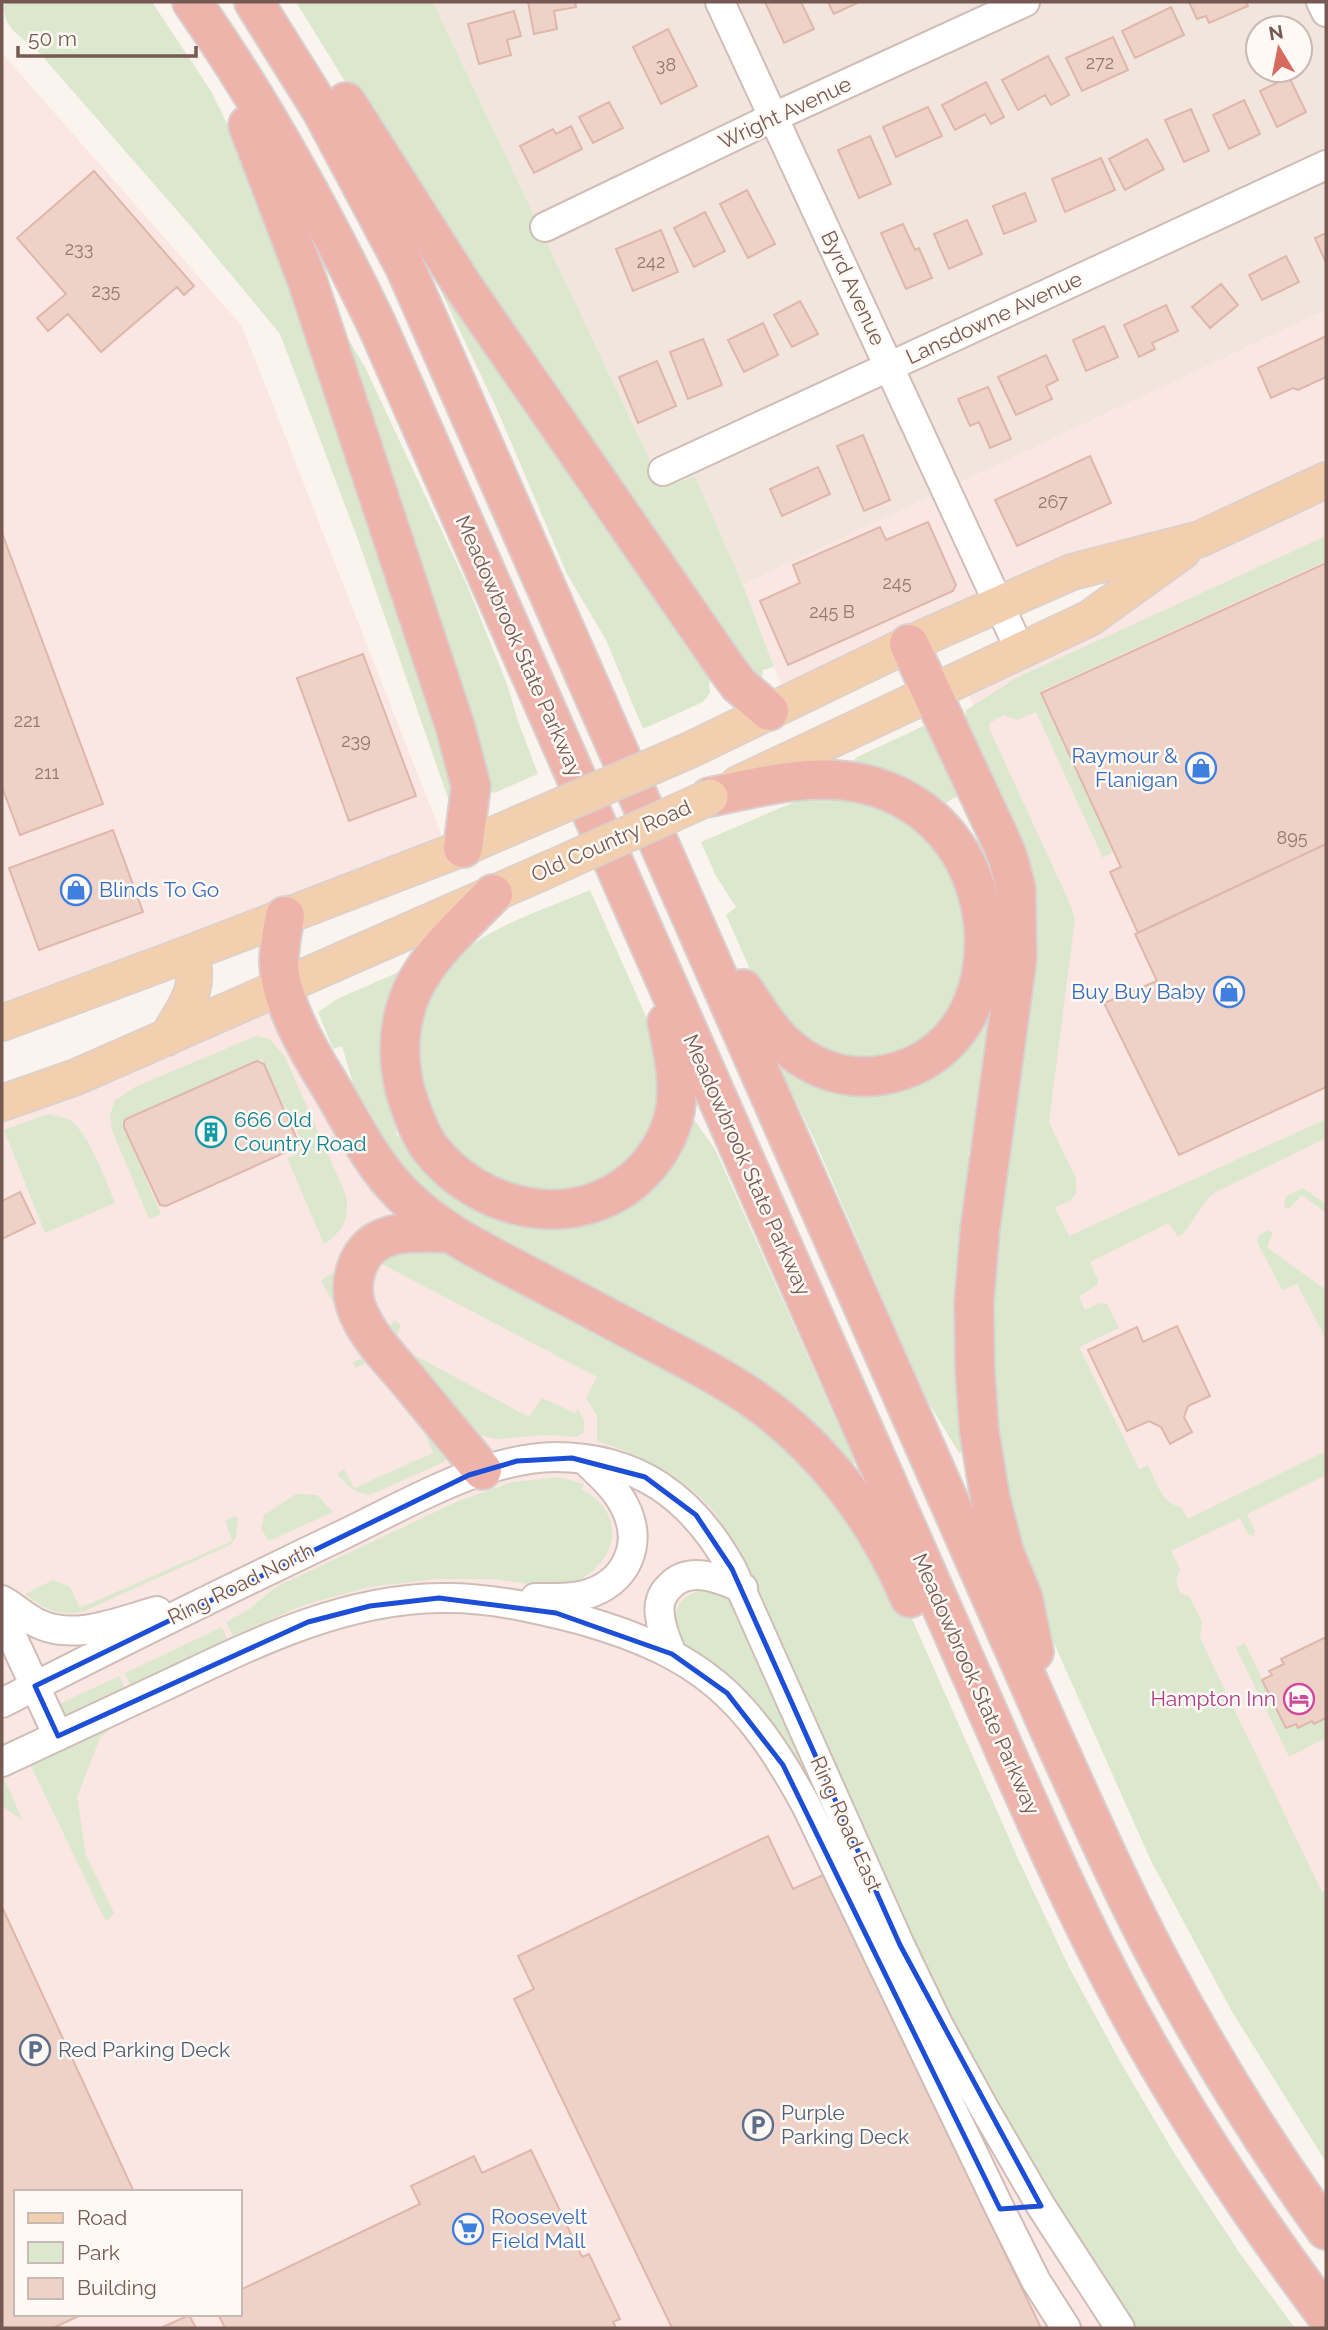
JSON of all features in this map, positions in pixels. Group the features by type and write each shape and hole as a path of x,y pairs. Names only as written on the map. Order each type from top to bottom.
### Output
{"highway":[{"path":"255,2 342,95 463,286 719,657 739,685 769,711"},
{"path":"255,2 327,121 405,267 1049,1728 1122,1886 1162,1965 1228,2082 1326,2231"},
{"path":"198,10 271,181 300,261 445,695 471,786 463,848"},
{"name":"Meadowbrook State Parkway","path":"198,10 252,92 296,169 376,323 994,1726 1085,1926 1168,2082 1240,2193 1326,2315"},
{"path":"909,644 1005,849 1016,889 1017,959 977,1255 974,1303 975,1370 979,1430 990,1497 1004,1552 1023,1598 1049,1728"},
{"path":"698,928 779,1038 808,1061 830,1072 846,1076 892,1073 918,1062 944,1045 962,1026 982,974 983,928 978,898 969,870 945,832 909,802 879,788 820,779 786,782 710,797"},
{"path":"493,894 442,946 418,980 402,1024 400,1060 410,1107 429,1146 459,1178 504,1202 521,1207 552,1210 598,1202 627,1186 658,1152 671,1125 677,1086 656,961"},
{"path":"285,916 279,964 283,987 313,1058 372,1155 400,1191 449,1233 730,1384 753,1398 793,1430 833,1472 873,1527 893,1561 920,1620 994,1726"},
{"path":"449,1233 408,1232 377,1241 363,1252 353,1284 353,1294 359,1315 376,1342 482,1470"}],"main road":[{"name":"Old Country Road","path":"2,1103 76,1077 167,1038 710,797 1090,618 1200,539 1326,480"},
{"name":"Old Country Road","path":"2,1023 463,848 690,750 909,644 1072,572 1200,539"},
{"path":"167,1038 194,987 196,971 191,953"}],"street":[{"name":"Byrd Avenue","path":"720,2 1020,650"},
{"name":"Wright Avenue","path":"545,226 774,117 1026,2"},
{"path":"1321,2 1326,12"},
{"name":"Lansdowne Avenue","path":"663,471 1326,165"},
{"name":"Ring Road East","path":"482,1470 535,1458 585,1460 605,1464 645,1478 682,1501 716,1541 743,1588 900,1945 961,2068 1041,2206 1120,2328"},
{"path":"5,1752 58,1735 238,1651 330,1615 417,1599 573,1597 611,1582 622,1572 631,1550 629,1515 616,1492 585,1460"},
{"name":"Ring Road North","path":"2,1703 218,1595 482,1470"},
{"path":"672,1654 659,1607 665,1590 674,1582 694,1575 707,1576 743,1588"},
{"path":"2,1600 40,1625 70,1631 93,1628 218,1595"},
{"name":"Ring Road East","path":"486,1600 545,1611 609,1628 672,1654 727,1693 758,1727 806,1805 993,2212 1066,2328"},
{"path":"2,1615 58,1735"},
{"path":"993,2212 1028,2204 1041,2206"}],"highlighted area":[{"path":"572,1458 645,1477 696,1515 732,1569 900,1945 1041,2206 1000,2209 783,1765 727,1693 672,1654 556,1613 439,1598 370,1606 308,1622 58,1736 35,1686 469,1475 517,1461"}],"shaded area":[{"path":"433,2 1326,2 1326,310 743,585 695,476 663,488"},
{"path":"2,53 242,326 449,854 2,1023"},
{"path":"1326,310 1326,1928 1022,1265 1071,917 961,678 1198,540 790,701 778,677 743,585"},
{"name":"Roosevelt Field Mall","path":"283,987 313,1058 697,1444 882,1904 1120,2328 2,2328 2,1103"}],"green space":[{"path":"5,2 152,2 211,91 238,146 288,268 457,793 448,798 357,537 280,334 194,230 36,49 8,24"},
{"path":"296,2 433,2 663,488 695,476 743,585 774,667 763,670 762,677 752,676 396,164"},
{"path":"400,205 707,662 710,693 703,702 643,729 606,640 567,574 496,407"},
{"path":"327,303 365,367 467,585 507,684 538,774 494,793 488,790"},
{"path":"1326,536 1326,561 1039,692 1113,852 1103,858 1036,712 1017,720 1003,715 990,723 989,728 1075,919 1049,1122 1076,1179 1076,1193 1070,1201 1055,1207 1069,1236 1326,1119 1326,1138 1214,1193 1184,1233 1178,1237 1169,1223 1090,1262 1098,1284 1079,1297 1085,1310 1099,1303 1107,1304 1119,1328 1079,1347 1139,1469 1148,1465 1164,1497 1181,1507 1188,1519 1326,1451 1326,1475 1247,1514 1255,1531 1253,1536 1248,1534 1240,1518 1171,1551 1180,1569 1176,1581 1180,1593 1190,1597 1202,1622 1200,1638 1322,1892 1326,1890 1326,2162 1231,2010 1151,1861 1024,1576 1005,1519 986,1274 1034,926 965,721 966,710 1016,678"},
{"path":"930,723 961,794 942,805 844,768 857,757"},
{"path":"860,789 938,841 968,923 968,967 953,1009 925,1040 892,1058 840,1058 802,1043 767,1008 726,915 736,907 716,876 701,842 799,800"},
{"path":"590,890 657,1041 659,1106 647,1140 619,1173 586,1190 546,1195 503,1186 441,1145 408,1045 429,976 442,981 461,954 482,938"},
{"path":"1005,966 978,1124 968,1155 975,1157 969,1449 959,1453 924,1395 815,1141 780,1069 791,1060 876,1083"},
{"path":"408,968 388,1054 397,1136 408,1131 552,1217 681,1121 693,1118 715,1149 855,1462 851,1467 414,1187 361,1111 342,1046 333,1049 318,1012 337,999"},
{"path":"256,1036 270,1039 285,1057 346,1195 344,1224 336,1235 324,1244 287,1158 300,1151 302,1142 262,1059 126,1118 122,1123 161,1214 149,1219 112,1130 110,1115 115,1100 135,1087"},
{"path":"48,1114 70,1120 84,1135 115,1203 45,1233 4,1130"},
{"path":"1303,1188 1326,1204 1326,1213 1302,1195 1289,1209 1284,1207 1286,1196"},
{"path":"1267,1230 1273,1233 1267,1247 1326,1290 1326,1339 1297,1284 1282,1290 1257,1242 1258,1236"},
{"path":"423,1236 681,1367 816,1467 905,1603 1020,1863 1070,1969 1121,2063 1176,2156 1241,2255 1295,2328 1137,2328 1059,2214 1010,2123 953,2029 749,1571 720,1521 697,1494 671,1474 628,1452 597,1441 597,1416 586,1398 597,1377 376,1261"},
{"path":"345,1266 381,1365 372,1370 368,1362 355,1368 353,1362 366,1357 353,1341 321,1280"},
{"path":"369,1304 376,1307 372,1315 390,1326 395,1320 401,1325 394,1344 529,1417 542,1398 575,1413 578,1409 584,1420 584,1432 577,1437 547,1435 496,1439 475,1434 431,1395 366,1311 365,1307"},
{"path":"417,1414 449,1453 444,1462 370,1495 355,1490 337,1474 344,1469 354,1488 433,1453"},
{"path":"560,1477 584,1484 581,1489 595,1498 610,1520 611,1545 596,1568 583,1578 587,1586 536,1585 495,1579 437,1579 369,1587 304,1605 233,1636 226,1622 248,1610 276,1587 456,1502 512,1482"},
{"path":"296,1494 317,1495 333,1512 269,1541 261,1529 264,1515"},
{"path":"235,1516 238,1518 236,1538 230,1545 85,1611 53,1611 25,1594 53,1580 70,1587 80,1608 230,1542 232,1540 225,1521"},
{"path":"716,1588 729,1597 819,1793 778,1731 713,1662 686,1645 677,1635 674,1622 677,1608 684,1598 701,1589"},
{"path":"222,1627 228,1641 131,1687 125,1673"},
{"path":"1245,1643 1286,1728 1296,1724 1298,1728 1326,1718 1326,1738 1289,1757 1236,1648"},
{"path":"119,1676 125,1689 73,1714 64,1714 61,1703"},
{"path":"135,1708 100,1738 77,1797 86,1855 114,1913 105,1920 29,1762"},
{"path":"2,1774 23,1821 2,1806"}],"building":[{"path":"528,2 575,2 576,7 554,11 557,29 534,34"},
{"path":"765,2 801,2 814,29 784,43"},
{"path":"828,2 859,2 834,14"},
{"path":"1189,2 1246,2 1248,6 1209,23 1206,16 1197,19"},
{"path":"1171,7 1184,35 1135,58 1122,31"},
{"path":"514,11 521,36 507,40 511,55 479,64 468,24"},
{"path":"668,29 697,86 661,104 633,47"},
{"path":"1113,37 1128,70 1082,91 1066,58"},
{"path":"1048,56 1069,95 1051,105 1045,95 1018,110 1002,80"},
{"path":"986,82 1004,117 991,124 985,114 955,130 942,105"},
{"path":"1274,84 1292,84 1306,112 1277,127 1260,91"},
{"path":"1244,100 1260,134 1229,149 1213,115"},
{"path":"609,102 623,128 593,143 579,117"},
{"path":"928,107 942,136 896,157 883,127"},
{"path":"1191,109 1209,151 1184,162 1165,120"},
{"path":"571,126 582,149 534,173 520,146 553,129 556,134"},
{"path":"870,136 891,184 859,198 838,150"},
{"path":"1147,139 1164,169 1125,190 1109,159"},
{"path":"1101,158 1115,190 1065,212 1052,179"},
{"path":"94,171 194,286 184,295 177,287 101,352 68,314 48,331 37,318 66,294 17,238"},
{"path":"747,190 775,244 748,258 720,204"},
{"path":"1025,193 1036,221 1004,234 993,206"},
{"path":"705,212 725,251 694,267 674,228"},
{"path":"967,220 982,254 949,269 934,234"},
{"path":"903,224 915,250 919,248 932,278 906,289 881,233"},
{"path":"661,230 678,272 633,291 616,249"},
{"path":"1326,233 1326,263 1315,238"},
{"path":"1286,256 1299,282 1262,300 1249,275"},
{"path":"1221,284 1238,305 1210,328 1192,307"},
{"path":"800,301 818,334 792,347 774,315"},
{"path":"1166,305 1178,331 1152,343 1155,349 1139,357 1124,325"},
{"path":"763,323 778,355 744,372 728,340"},
{"path":"1104,326 1118,357 1086,371 1073,340"},
{"path":"1326,336 1326,377 1298,390 1293,388 1271,398 1258,368"},
{"path":"703,339 722,385 688,399 670,352"},
{"path":"1046,355 1058,380 1046,386 1052,399 1016,415 998,377"},
{"path":"657,361 676,406 638,423 619,377"},
{"path":"988,387 1011,439 990,448 979,422 970,426 958,399"},
{"path":"863,435 890,500 864,511 837,446"},
{"path":"1090,456 1111,503 1017,546 995,500"},
{"path":"818,467 830,494 782,516 770,489"},
{"path":"928,522 956,585 953,591 788,665 760,601 800,583 793,565 880,527 886,540"},
{"path":"2,533 103,804 20,835 2,787"},
{"name":"Raymour & Flanigan","path":"1326,563 1326,844 1138,933 1110,872 1121,867 1041,693"},
{"path":"363,654 416,796 349,821 297,678"},
{"name":"Blinds To Go","path":"113,830 143,912 39,950 9,868"},
{"name":"Buy Buy Baby","path":"1326,844 1326,1087 1179,1155 1104,1003 1157,981 1135,934"},
{"name":"666 Old Country Road","path":"257,1061 264,1064 299,1144 166,1206 160,1205 124,1127 126,1119"},
{"path":"20,1192 35,1223 2,1239 2,1201"},
{"path":"1177,1326 1210,1396 1188,1406 1184,1417 1192,1432 1170,1444 1161,1427 1149,1421 1127,1431 1088,1350 1137,1327 1143,1342"},
{"name":"Hampton Inn","path":"1326,1637 1326,1718 1298,1728 1296,1724 1286,1728 1262,1680 1272,1675 1269,1671 1284,1664 1281,1659"},
{"name":"Purple Parking Deck","path":"768,1836 793,1889 823,1875 1041,2328 672,2328 514,1999 534,1989 518,1956"},
{"name":"Red Parking Deck","path":"2,1907 133,2190 14,2190 14,2316 79,2316 53,2328 2,2328"},
{"name":"Roosevelt Field Mall","path":"531,2150 582,2257 589,2254 620,2319 613,2322 616,2328 225,2328 219,2316 242,2316 242,2289 420,2204 411,2186 474,2156 482,2173"},
{"path":"190,2316 196,2328 161,2328"}],"place":[{"name":"Raymour & Flanigan","path":"1201,768"},
{"name":"Blinds To Go","path":"76,890"},
{"name":"Buy Buy Baby","path":"1229,992"},
{"name":"666 Old Country Road","path":"211,1132"},
{"name":"Hampton Inn","path":"1299,1699"},
{"name":"Red Parking Deck","path":"35,2050"},
{"name":"Purple Parking Deck","path":"758,2125"},
{"name":"Roosevelt Field Mall","path":"468,2229"}]}
